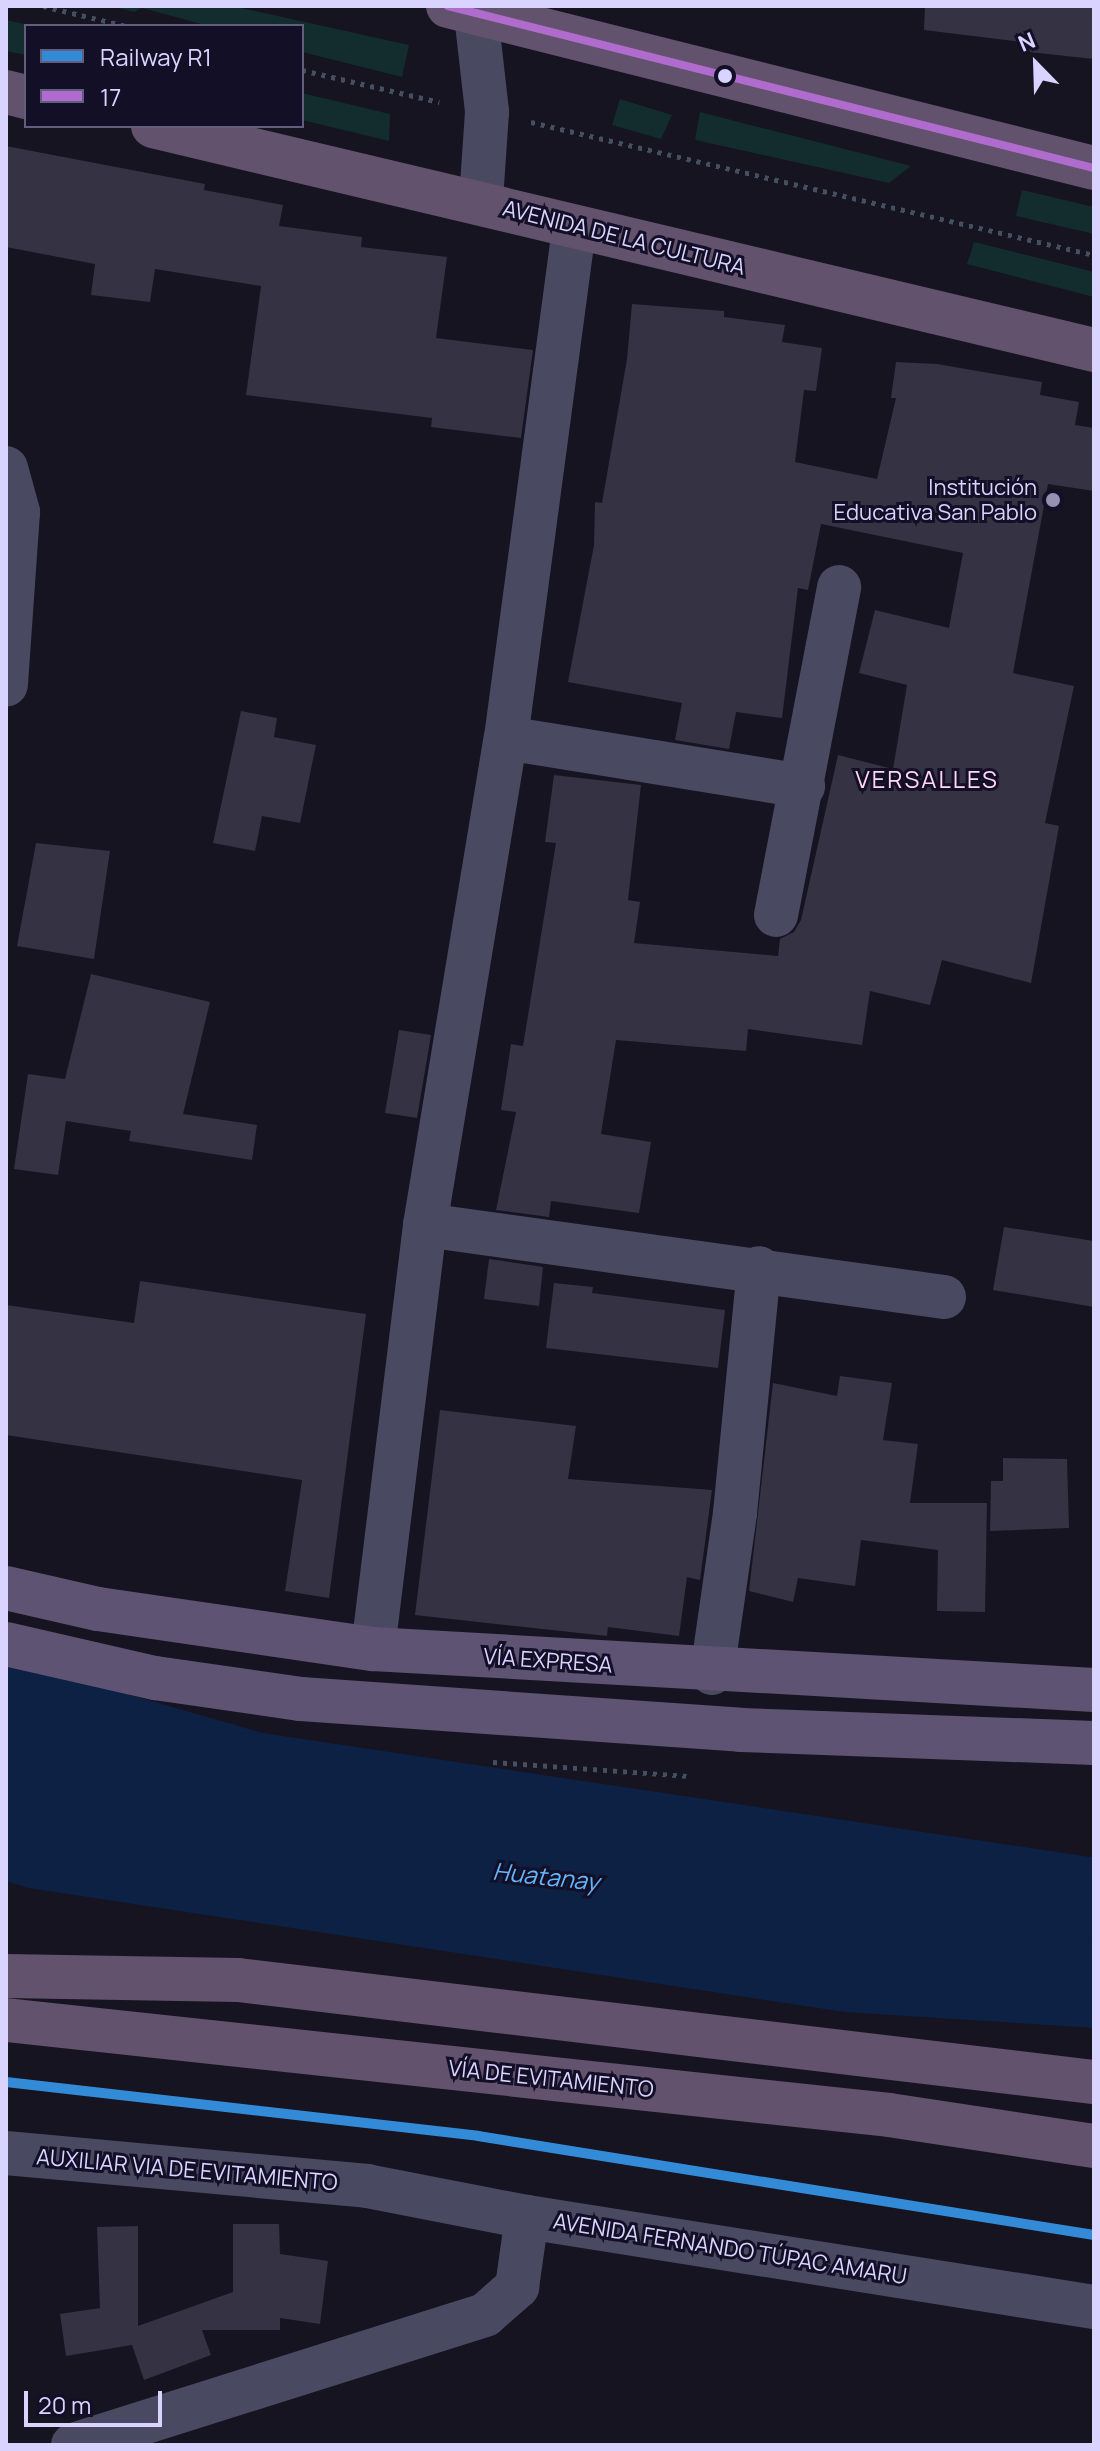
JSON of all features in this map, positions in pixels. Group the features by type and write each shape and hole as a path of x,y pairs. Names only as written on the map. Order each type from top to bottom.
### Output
{"highway":[{"path":"466,8 1094,168"},
{"name":"AVENIDA DE LA CULTURA","path":"162,128 481,201 574,229 1094,350"},
{"path":"6,1976 238,1980 1094,2082"},
{"name":"VÍA DE EVITAMIENTO","path":"6,2020 889,2115 1094,2146"}],"main road":[{"name":"VÍA EXPRESA","path":"6,1588 98,1609 373,1649 712,1673 1094,1690"},
{"path":"6,1644 155,1678 301,1699 741,1730 1094,1743"}],"street":[{"path":"466,8 487,112 481,201"},
{"path":"373,1649 425,1225 506,738 574,229"},
{"path":"6,468 18,512 6,685"},
{"path":"776,915 839,587"},
{"path":"506,738 803,786"},
{"path":"425,1225 759,1268 944,1297"},
{"path":"712,1673 735,1513 759,1268"},
{"name":"AUXILIAR VIA DE EVITAMIENTO","path":"6,2153 367,2186"},
{"name":"AVENIDA FERNANDO TÚPAC AMARU","path":"367,2186 527,2217 1094,2307"},
{"path":"73,2445 485,2315 517,2287 527,2217"}],"path":[{"path":"43,6 118,24"},
{"path":"304,70 1094,255"}],"green space":[{"path":"112,6 232,6 409,45 402,77 304,52 304,24 202,24 142,8 134,12"},
{"path":"6,20 25,24 24,55 6,51"},
{"path":"304,93 390,114 389,141 304,120"},
{"path":"620,99 672,115 661,139 612,125"},
{"path":"700,112 911,166 889,183 695,140"},
{"path":"1022,190 1094,207 1094,234 1016,216"},
{"path":"974,242 1094,272 1094,297 967,264"}],"water":[{"name":"Huatanay","path":"6,1703 253,1774 1094,1900 1094,2028 845,2012 29,1888 6,1881"}],"building":[{"path":"925,6 1094,6 1094,59 1029,52 1030,43 924,30"},
{"path":"6,146 205,184 204,190 283,205 279,226 362,237 361,247 447,257 436,338 533,350 521,438 431,427 432,418 246,395 261,286 155,269 150,302 91,295 95,264 6,247"},
{"path":"632,304 724,311 724,317 785,325 782,342 822,348 816,391 804,390 795,462 877,479 896,398 891,398 896,362 937,364 1042,382 1040,395 1079,402 1075,425 1094,428 1094,491 1048,484 1013,673 1074,686 1045,823 1059,826 1031,983 942,960 930,1005 870,991 862,1045 748,1029 746,1051 616,1040 601,1134 651,1142 639,1213 551,1201 549,1217 496,1210 516,1112 501,1110 511,1044 523,1046 556,843 545,842 554,775 641,785 628,900 640,902 634,943 778,956 780,939 794,932 801,920 838,755 893,769 907,685 859,673 875,610 949,628 963,553 821,524 808,590 798,588 782,718 736,712 729,749 675,740 682,703 568,682 594,545 595,502 602,503 627,359"},
{"path":"241,711 277,718 274,737 316,745 300,823 262,816 255,851 213,843"},
{"path":"36,843 110,851 94,959 17,946"},
{"path":"91,974 210,1002 183,1114 257,1125 252,1160 129,1141 131,1131 66,1121 58,1175 14,1169 28,1074 65,1079"},
{"path":"399,1030 431,1035 417,1118 385,1113"},
{"path":"1004,1227 1094,1241 1094,1307 993,1290"},
{"path":"489,1259 543,1267 539,1306 484,1299"},
{"path":"140,1281 366,1314 329,1598 285,1591 302,1480 6,1435 6,1305 134,1323"},
{"path":"554,1283 593,1287 592,1293 725,1310 718,1368 546,1348"},
{"path":"840,1376 892,1383 883,1440 918,1444 910,1503 987,1503 985,1612 937,1611 938,1550 861,1540 855,1586 798,1578 793,1602 749,1591 773,1383 837,1396"},
{"path":"440,1410 576,1426 568,1479 712,1490 700,1580 687,1577 679,1636 608,1627 607,1636 415,1615"},
{"path":"1003,1458 1067,1459 1069,1528 990,1531 991,1481 1003,1481"},
{"path":"233,2224 279,2224 280,2254 328,2261 320,2324 280,2318 280,2330 202,2330 211,2355 144,2380 132,2345 66,2356 60,2314 100,2308 97,2227 138,2226 138,2326 233,2292"}],"waterway":[{"path":"6,1703 253,1774 1094,1900"}],"rail line":[{"name":"R1","path":"6,2082 478,2136 1094,2235"}],"transit line":[{"name":"17","path":"448,6 1094,168"}],"place":[{"name":"Institución Educativa San Pablo","path":"1053,500"}],"district":[{"name":"VERSALLES","path":"927,779"}]}
